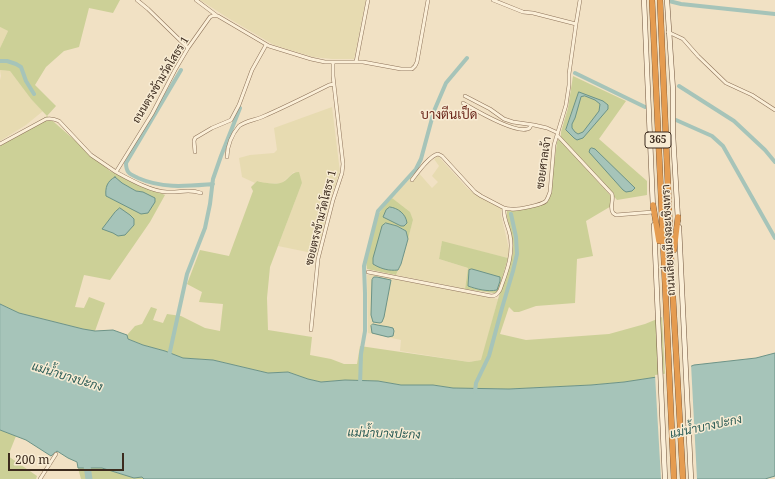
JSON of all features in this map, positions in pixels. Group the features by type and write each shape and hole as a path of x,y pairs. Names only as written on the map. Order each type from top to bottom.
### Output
{"highway":[{"name":"ถนนเลี่ยงเมืองฉะเชิงเทรา","path":"652,0 674,479"},
{"name":"ถนนเลี่ยงเมืองฉะเชิงเทรา","path":"660,0 672,280 683,479"},
{"path":"653,205 664,267"},
{"path":"672,267 678,217"}],"main road":[{"name":"ถนนเลี่ยงเมืองฉะเชิงเทรา","path":"644,0 665,479"},
{"name":"ถนนเลี่ยงเมืองฉะเชิงเทรา","path":"667,0 673,90 691,479"}],"street":[{"path":"136,0 148,9 188,48"},
{"path":"196,0 216,15 266,45 274,48 311,60 333,62 371,62 401,69 413,68 417,62 428,0"},
{"path":"356,62 368,0"},
{"path":"494,0 523,12 533,13 576,24"},
{"name":"ซอยศาลเจ้า","path":"504,208 511,209 541,204 547,200 550,192 554,145 566,105 580,0"},
{"name":"ถนนตรงข้ามวัดโสธร 1","path":"116,172 152,114 188,48 210,17 216,15"},
{"path":"668,32 683,39 719,78 726,83 752,95 775,110"},
{"path":"195,152 195,138 212,128 231,120 239,105 252,70 266,45"},
{"name":"ซอยตรงข้ามวัดโสธร 1","path":"311,330 318,259 333,200 342,173 343,164 333,62"},
{"path":"227,157 232,136 243,123 261,117 334,84"},
{"path":"465,96 490,109 504,119 547,128 558,134 612,194 613,198 611,208 613,213 616,215 653,212"},
{"path":"462,103 503,124 520,129 530,128 531,125"},
{"path":"0,144 46,119 53,119 59,121 91,155 116,172 142,185 167,192 196,191 201,193"},
{"path":"368,272 491,296 498,294 500,290 511,254 510,234 505,219 504,208 478,194 442,156 438,154 435,154 429,160 412,180"},
{"path":"40,479 56,454"}],"shaded area":[{"path":"200,0 366,0 354,59 332,59 313,57 274,45"},
{"path":"0,27 8,31 0,48"},
{"path":"0,70 10,71 31,99 43,111 26,125 0,141 1,76"},
{"path":"332,107 340,172 332,194 317,254 278,246 302,183 294,172 282,183 265,183 257,181 255,183 242,177 239,158 250,155 274,153 277,150 274,128"},
{"path":"438,156 468,189 502,209 501,215 509,249 508,258 442,242 439,259 468,268 465,289 396,275 401,264 413,220 392,198 417,171 432,188 438,182 432,176 439,166 434,159"},
{"path":"367,275 498,299 482,360 469,362 400,351 401,340 368,333"}],"green space":[{"path":"0,0 120,0 113,13 89,8 79,47 64,51 46,67 35,85 56,106 47,116 31,99 10,71 0,70 0,48 8,31 0,27"},
{"path":"573,76 626,101 599,139 647,181 647,195 617,200 561,137 568,108"},
{"path":"47,116 110,171 165,195 150,222 110,280 84,275 75,307 84,308 89,297 105,303 95,331 19,313 0,304 0,146","holes":["122,183 136,191 143,192 105,190"]},
{"path":"559,139 610,195 613,205 586,221 593,256 577,259 575,303 536,306 519,312 514,312 509,307 500,334 526,340 609,334 645,324 662,317 665,376 591,385 509,389 401,385 378,381 345,380 321,382 288,372 268,373 213,360 183,358 128,339 127,335 135,326 142,324 151,307 157,309 153,320 163,323 167,314 181,316 205,328 220,331 223,304 199,302 202,292 187,284 200,250 229,256 253,191 251,187 257,181 280,183 294,173 299,172 302,183 270,267 267,298 268,330 312,337 310,355 331,359 344,364 357,364 360,346 469,362 481,360 513,253 507,211 534,207 548,201 557,142"},
{"path":"392,198 410,212 413,220 408,239 406,231 397,226 386,223 380,268 398,270 396,275 367,269 366,262 377,216"},
{"path":"442,241 508,258 497,293 465,289 468,268 439,259","holes":["469,271 493,291 468,286"]},
{"path":"0,430 16,436 8,456 37,476 36,479 0,479"},
{"path":"78,468 102,468 134,478 142,477 144,479 81,479"}],"water":[{"path":"579,92 603,101 608,105 608,109 583,138 577,140 566,130","holes":["585,96 600,104 599,111 583,132 578,134 572,128 572,124 581,97"]},
{"path":"592,148 595,149 635,188 632,191 626,192 623,190 589,152"},
{"path":"115,177 136,191 143,192 155,198 155,202 148,213 141,214 106,196 107,185"},
{"path":"390,207 399,210 403,214 407,223 404,226 383,217 386,210"},
{"path":"120,208 134,219 134,225 125,235 118,236 102,229"},
{"path":"386,223 397,226 406,231 408,239 398,270 385,269 373,264 373,258 382,226"},
{"path":"472,269 500,277 497,290 482,290 468,286 469,270"},
{"path":"374,277 391,280 384,317 380,323 373,322 371,315 372,280"},
{"name":"แม่น้ำบางปะกง","path":"0,304 19,313 83,329 95,331 113,330 127,335 128,339 143,345 183,358 213,360 268,373 288,372 321,382 345,380 378,381 401,385 509,389 591,385 670,375 694,365 756,358 775,353 775,476 765,479 144,479 142,477 134,478 102,468 78,468 77,462 57,451 51,456 26,440 0,430"},
{"path":"373,324 393,328 393,336 388,337 372,333 371,326"}],"pier":[{"path":"691,364 697,479 661,479 655,375 670,373"}],"waterway":[{"path":"669,1 681,4 775,14"},
{"path":"360,385 361,354 365,331 364,266 378,211 416,169 421,159 434,111 446,83 467,58"},
{"path":"0,61 7,61 21,67 26,81 34,94"},
{"path":"181,70 126,163 127,169 129,173 135,177 157,184 175,186 213,184"},
{"path":"575,73 645,107"},
{"path":"679,86 734,121 765,150 775,162"},
{"path":"169,356 187,274 205,228 213,179 240,108"},
{"path":"676,120 712,136 723,146 775,238"},
{"path":"475,392 476,383 489,356 517,254 516,237 511,214"},
{"path":"86,459 89,479"}],"district":[{"name":"บางตีนเป็ด","path":"449,115"}]}
